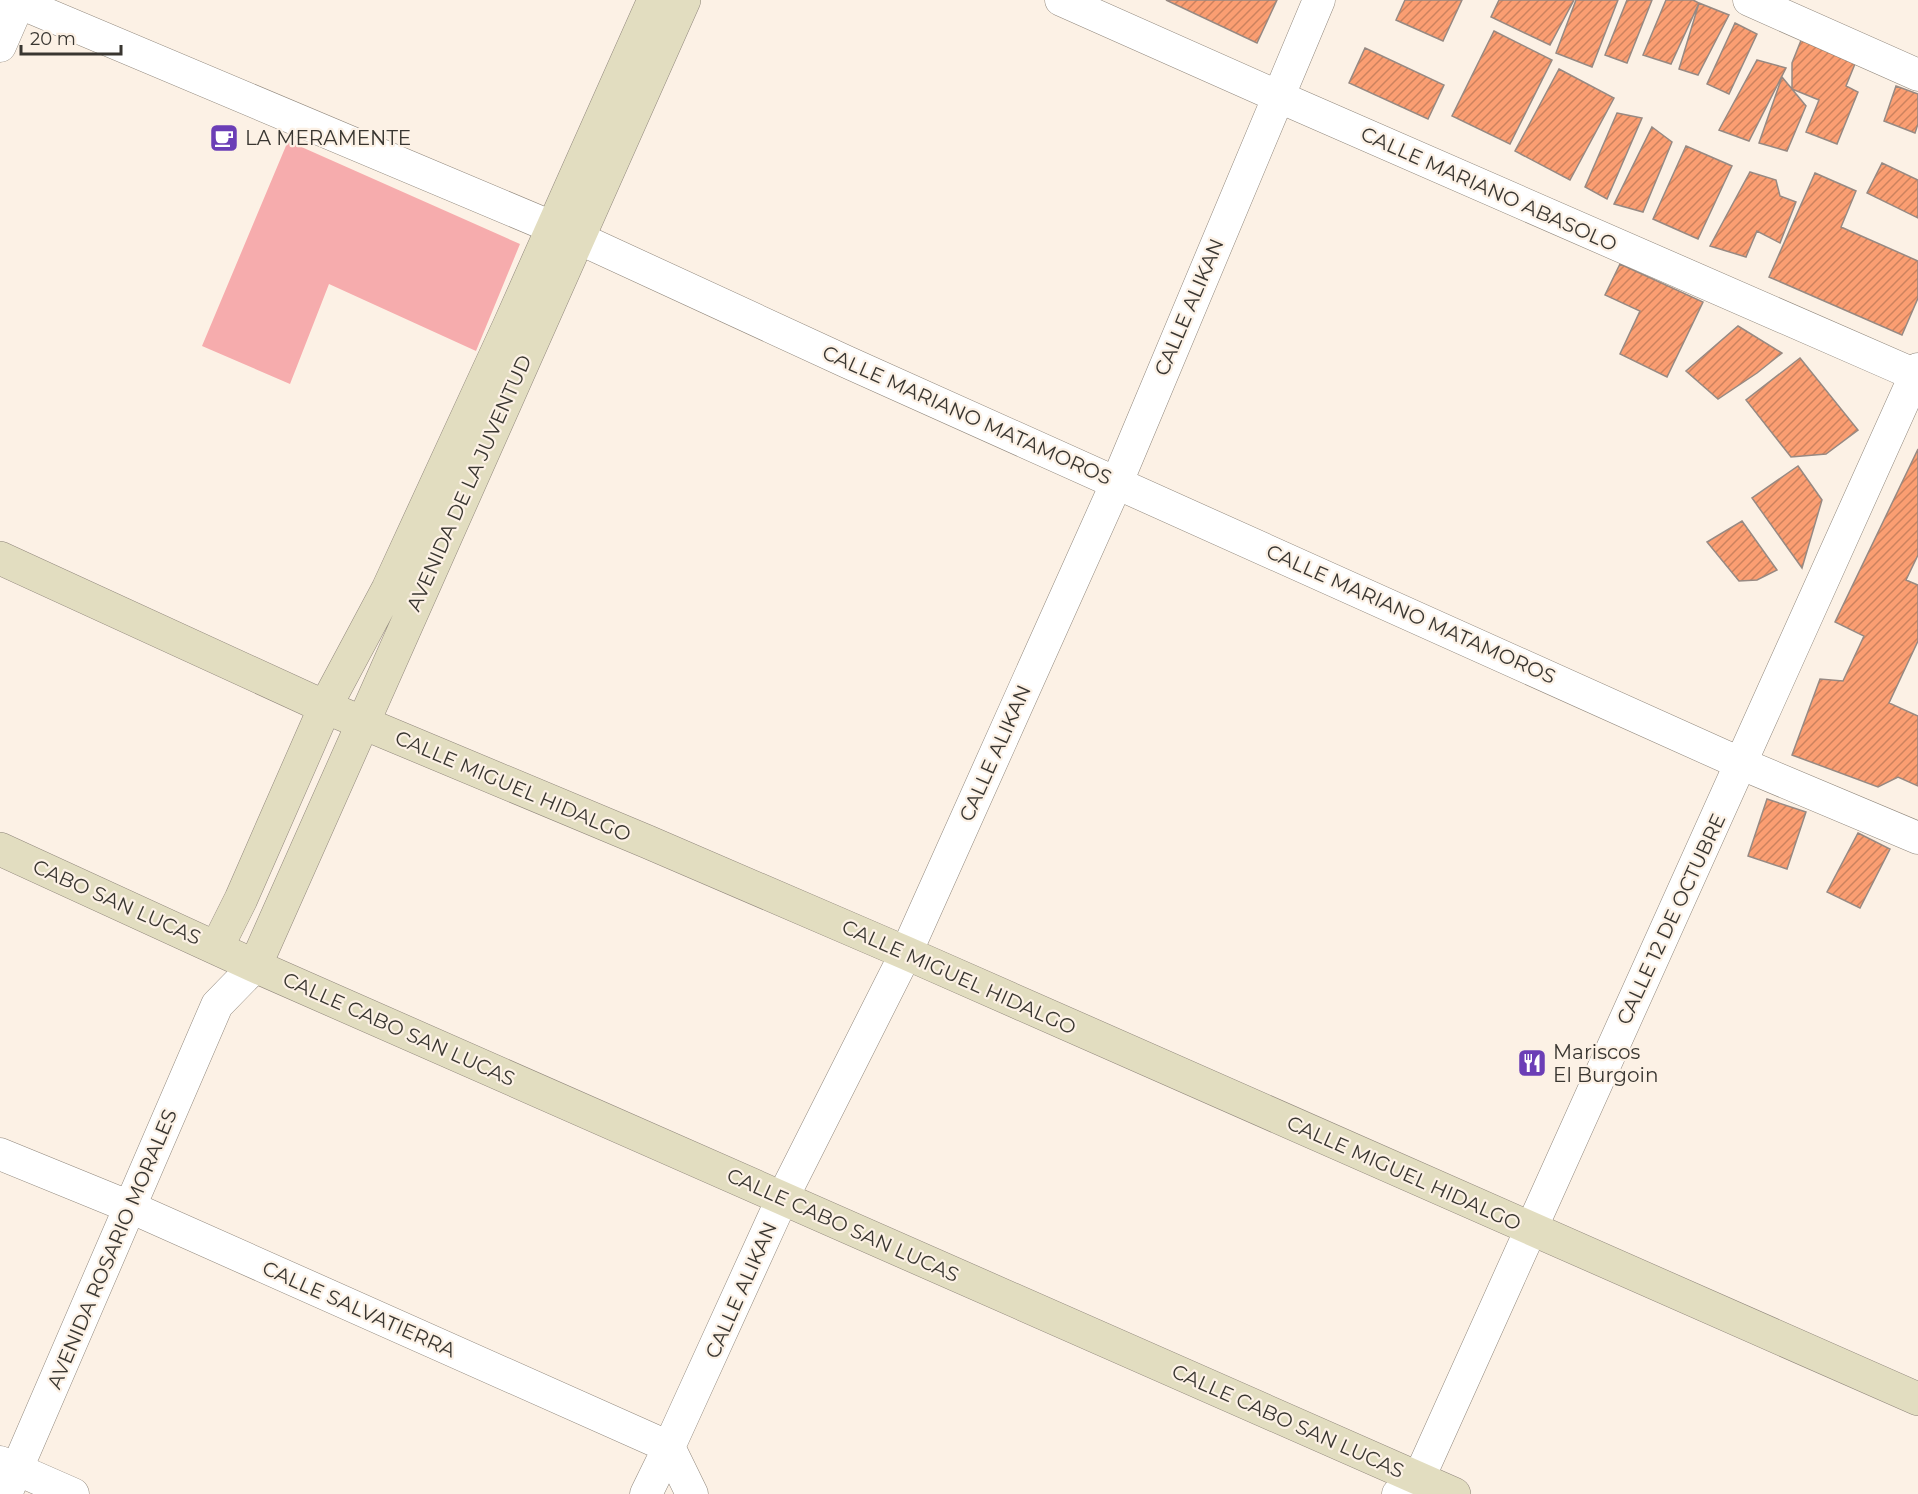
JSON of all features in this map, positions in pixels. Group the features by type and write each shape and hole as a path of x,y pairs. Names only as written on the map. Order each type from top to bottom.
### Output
{"main road":[{"name":"AVENIDA DE LA JUVENTUD","path":"235,956 363,723 565,233 654,0"},
{"name":"AVENIDA DE LA JUVENTUD","path":"235,956 241,899 326,707 388,589 509,326 565,233 684,0"},
{"name":"CALLE MIGUEL HIDALGO","path":"0,558 326,707 906,953 1918,1399"},
{"name":"CABO SAN LUCAS","path":"0,849 235,956"},
{"name":"CALLE CABO SAN LUCAS","path":"235,956 782,1199 1409,1486 1454,1494"}],"street":[{"name":"CALLE MARIANO ABASOLO","path":"1061,0 1917,373"},
{"name":"CALLE ALIKAN","path":"646,1494 782,1199 906,953 1117,482 1319,0"},
{"path":"1749,0 1918,75"},
{"name":"CALLE MARIANO MATAMOROS","path":"18,1 565,233 1742,764 1918,838"},
{"path":"0,46 18,1"},
{"name":"CALLE 12 DE OCTUBRE","path":"1409,1486 1530,1228 1742,764 1917,373"},
{"name":"AVENIDA ROSARIO MORALES","path":"8,1475 130,1207 217,1005 235,956"},
{"name":"CALLE SALVATIERRA","path":"0,1154 130,1207 669,1447"},
{"path":"669,1447 692,1494"},
{"path":"8,1475 73,1494"}],"shaded area":[{"path":"288,141 520,244 476,351 329,284 290,384 202,346"}],"building":[{"path":"1166,0 1277,0 1257,43"},
{"path":"1405,0 1462,0 1443,41 1396,20"},
{"path":"1499,0 1574,0 1550,45 1491,17"},
{"path":"1576,0 1618,0 1592,67 1556,53"},
{"path":"1627,0 1652,0 1627,63 1605,55"},
{"path":"1666,0 1693,0 1699,3 1671,64 1643,55"},
{"path":"1699,3 1729,15 1698,75 1679,69"},
{"path":"1735,23 1757,34 1729,94 1707,84"},
{"path":"1494,31 1552,60 1510,144 1452,116"},
{"path":"1802,38 1857,59 1846,86 1858,92 1837,144 1806,132 1819,100 1792,89 1792,63"},
{"path":"1365,48 1444,85 1428,119 1349,83"},
{"path":"1757,60 1786,68 1749,141 1719,130"},
{"path":"1559,69 1614,98 1570,180 1515,151"},
{"path":"1782,77 1806,106 1787,151 1759,143"},
{"path":"1896,86 1918,94 1918,124 1915,133 1884,121"},
{"path":"1617,113 1642,118 1607,199 1585,187"},
{"path":"1652,127 1672,142 1643,212 1614,204"},
{"path":"1686,146 1732,166 1698,239 1653,219"},
{"path":"1882,163 1918,180 1918,218 1867,193"},
{"path":"1750,172 1776,180 1780,196 1796,202 1780,243 1757,231 1746,257 1710,246"},
{"path":"1815,173 1856,191 1841,227 1918,261 1918,298 1902,335 1769,277"},
{"path":"1620,264 1703,302 1667,377 1620,354 1640,311 1605,295"},
{"path":"1738,326 1782,353 1718,399 1686,371"},
{"path":"1800,358 1858,430 1826,454 1791,457 1746,400"},
{"path":"1918,449 1918,555 1906,580 1918,585 1918,641 1889,703 1918,716 1918,786 1898,777 1878,787 1792,755 1820,679 1843,681 1864,636 1835,622"},
{"path":"1798,466 1822,500 1802,568 1752,498"},
{"path":"1742,521 1777,570 1757,580 1739,581 1707,542"},
{"path":"1767,799 1806,812 1787,869 1748,856"},
{"path":"1858,833 1890,849 1860,908 1827,892"}],"place":[{"name":"LA MERAMENTE","path":"224,138"},
{"name":"Mariscos El Burgoin","path":"1532,1063"}]}
